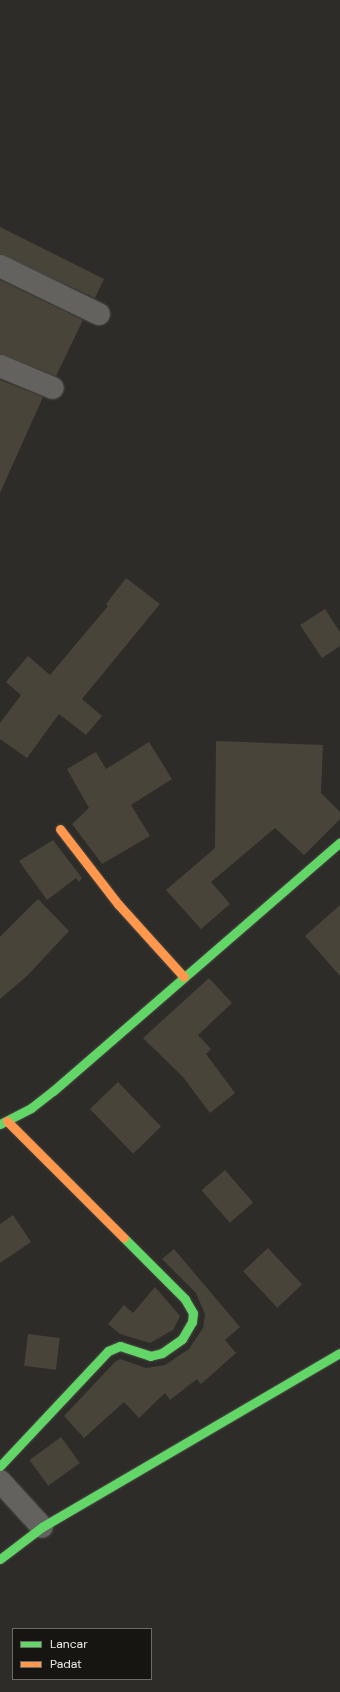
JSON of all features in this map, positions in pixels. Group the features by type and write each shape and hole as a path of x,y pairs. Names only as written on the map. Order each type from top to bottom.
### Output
{"street":[{"path":"0,266 99,314"},
{"path":"0,366 52,388"},
{"path":"60,829 118,904 184,977"},
{"path":"0,1466 108,1351 120,1346 150,1356 162,1353 182,1339 192,1322 193,1313 185,1299 3,1123 53,1091 340,842"},
{"path":"0,1559 42,1527 340,1353"},
{"path":"0,1481 42,1527"}],"building":[{"path":"0,227 104,279 95,298 0,254"},
{"path":"0,280 83,320 56,376 0,354"},
{"path":"0,380 43,397 0,493"},
{"path":"126,578 160,604 82,699 102,716 86,735 59,714 27,758 0,739 0,723 21,695 6,682 28,656 50,675 108,606 106,604"},
{"path":"325,609 340,632 340,646 322,658 300,625"},
{"path":"216,741 323,745 321,793 340,812 340,819 304,855 275,828 211,882 230,904 201,929 166,890 215,848"},
{"path":"149,742 172,779 131,805 150,836 102,864 72,824 89,808 67,769 96,752 106,769"},
{"path":"53,840 82,878 79,882 76,878 47,900 19,861"},
{"path":"38,899 69,931 27,976 0,999 0,937"},
{"path":"340,905 340,976 305,936"},
{"path":"209,978 232,1003 198,1035 211,1049 206,1054 235,1093 210,1113 183,1077 143,1038"},
{"path":"118,1082 161,1127 133,1154 90,1109"},
{"path":"225,1170 253,1202 230,1223 202,1190"},
{"path":"13,1215 31,1242 0,1263 0,1224"},
{"path":"268,1248 302,1285 277,1308 243,1271"},
{"path":"174,1249 240,1327 225,1340 236,1353 201,1384 197,1379 170,1400 165,1393 139,1418 124,1402 84,1438 64,1416 115,1362 120,1359 146,1368 165,1365 189,1349 203,1328 205,1314 196,1293 162,1259"},
{"path":"155,1287 180,1316 173,1330 150,1343 120,1334 108,1324 124,1305 133,1313"},
{"path":"28,1334 60,1338 56,1370 24,1366"},
{"path":"61,1437 80,1463 48,1486 29,1460"}],"traffic: fast":[{"path":"0,1124 31,1108 53,1091 340,842"},
{"path":"0,1466 108,1351 120,1346 150,1356 162,1353 182,1339 192,1322 193,1313 185,1299 124,1238"},
{"path":"0,1559 42,1527 340,1353"}],"traffic: slow":[{"path":"60,829 118,904 184,977"},
{"path":"7,1121 124,1238"}]}
